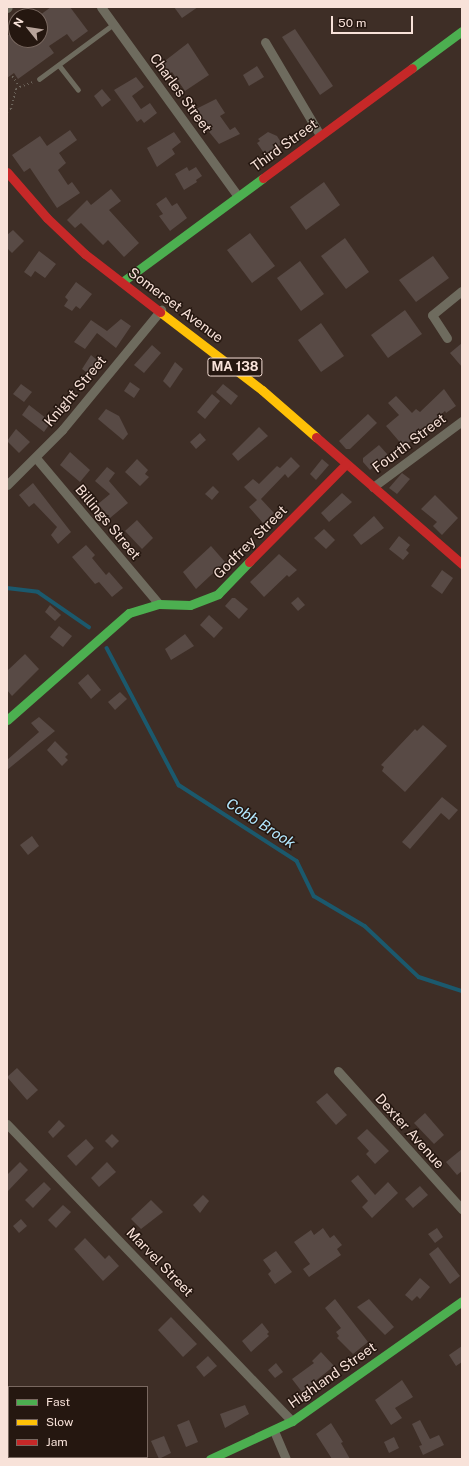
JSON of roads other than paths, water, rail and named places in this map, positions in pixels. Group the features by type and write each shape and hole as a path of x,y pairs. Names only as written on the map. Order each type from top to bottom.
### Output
{"street":[{"name":"Charles Street","path":"101,7 238,196"},
{"name":"Third Street","path":"122,282 462,31"},
{"path":"264,42 320,135"},
{"name":"Somerset Avenue","path":"7,172 67,238 276,401 346,464 462,564"},
{"path":"447,338 432,315 462,291"},
{"name":"Knight Street","path":"7,485 36,458 161,310"},
{"name":"Fourth Street","path":"373,487 462,421"},
{"name":"Billings Street","path":"36,458 159,604"},
{"name":"Godfrey Street","path":"7,720 118,621 139,609 159,604 190,605 218,594 346,464"},
{"name":"Dexter Avenue","path":"338,1071 462,1209"},
{"name":"Marvel Street","path":"7,1124 292,1421"},
{"name":"Highland Street","path":"210,1459 274,1431 292,1421 462,1301"},
{"path":"274,1431 286,1459"}],"lane":[{"path":"39,79 114,24"},
{"path":"59,65 78,89"}],"waterway":[{"name":"Cobb Brook","path":"7,588 38,592 89,627"},
{"name":"Cobb Brook","path":"107,648 179,785 297,861 314,896 365,926 419,977 462,991"}]}
